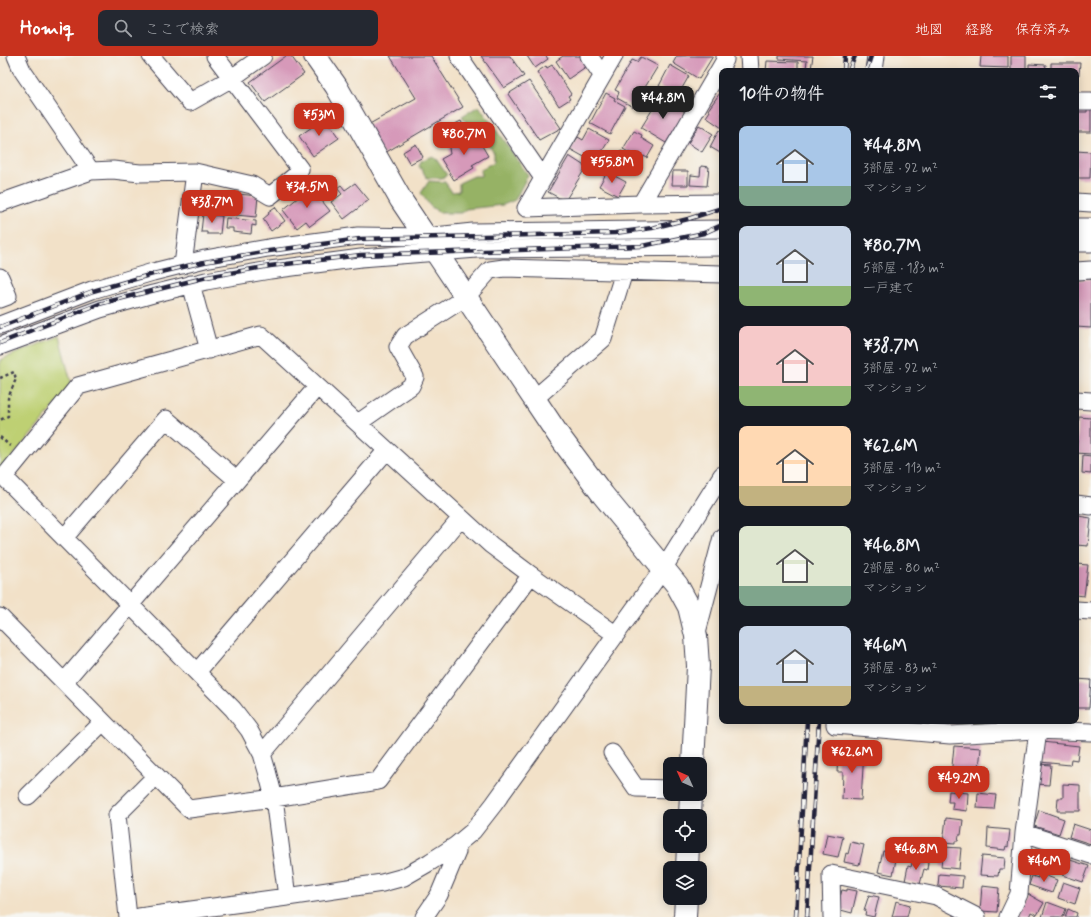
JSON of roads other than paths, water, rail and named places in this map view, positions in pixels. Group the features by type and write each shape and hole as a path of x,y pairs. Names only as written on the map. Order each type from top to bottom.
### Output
{"main road":[{"path":"315,56 336,86 401,200 559,436 603,495 677,585 689,607 696,636 698,666 693,757"},
{"path":"685,917 686,905"}],"street":[{"path":"16,56 22,70 91,171"},
{"path":"152,56 190,102 232,78 263,56"},
{"path":"0,203 91,171 113,170 140,173 195,172 252,185 270,196 296,175 300,168 215,56"},
{"path":"459,56 543,178"},
{"path":"589,56 602,75"},
{"path":"614,56 526,208 641,204 719,204"},
{"path":"720,68 725,60 724,56"},
{"path":"749,56 750,68"},
{"path":"874,68 876,56"},
{"path":"641,204 719,70"},
{"path":"1079,101 1091,101"},
{"path":"183,265 195,172"},
{"path":"1079,202 1091,202"},
{"path":"1079,227 1091,227"},
{"path":"0,346 100,309 191,284 270,270 361,258 430,244 473,232 719,229"},
{"path":"0,325 92,290 205,259 268,248 358,236 477,249 719,247"},
{"path":"1079,243 1091,243"},
{"path":"358,423 411,386 415,376 398,347 405,336 466,297 490,270 504,268 719,274"},
{"path":"1079,271 1091,270"},
{"path":"534,399 603,339 624,272"},
{"path":"0,277 8,296 0,299"},
{"path":"191,284 209,350"},
{"path":"287,898 274,798 262,754 249,730 234,709 130,606 4,477 78,386 261,335 491,545 531,576 615,634"},
{"path":"64,682 317,387"},
{"path":"1079,400 1091,401"},
{"path":"64,538 166,419 237,480"},
{"path":"197,672 387,450"},
{"path":"139,917 287,898 382,883 404,876 455,846 473,831 494,804 663,569 719,480"},
{"path":"1079,504 1091,506"},
{"path":"262,754 461,518"},
{"path":"696,636 719,550"},
{"path":"0,617 189,809 274,798 378,781 531,576"},
{"path":"1079,610 1091,610"},
{"path":"28,796 103,722"},
{"path":"835,724 950,728 1035,727 1091,732"},
{"path":"1008,917 1019,894 1035,727"},
{"path":"612,753 636,788 663,789"},
{"path":"128,917 116,815 156,776"},
{"path":"1024,833 1091,855"},
{"path":"424,917 439,895 457,852 455,846"},
{"path":"832,917 832,874 936,896 977,917"}],"railway":[{"path":"844,68 845,56"},
{"path":"850,68 855,56"},
{"path":"867,68 871,56"},
{"path":"0,327 93,291 153,274 204,262 269,251 360,239 615,233 652,228 719,209"},
{"path":"0,343 99,304 207,277 270,266 361,255 642,246 704,233 719,226"},
{"path":"796,917 807,724"},
{"path":"807,917 819,724"}]}
